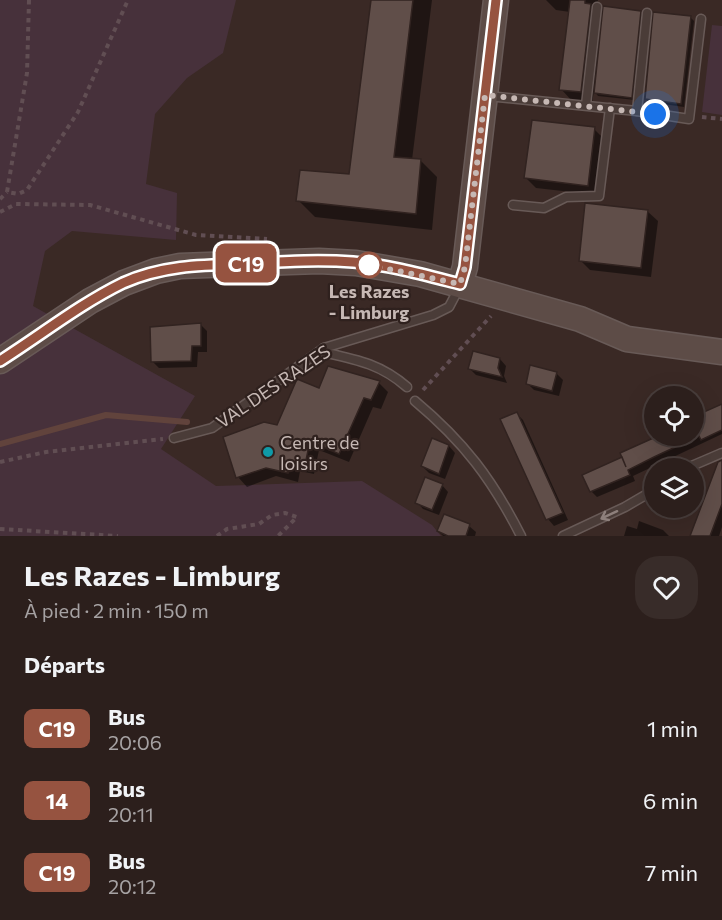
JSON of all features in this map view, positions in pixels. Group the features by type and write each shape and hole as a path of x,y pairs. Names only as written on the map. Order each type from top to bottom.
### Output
{"street":[{"path":"460,284 465,267 496,0"},
{"path":"0,361 90,301 124,283 156,271 180,266 319,261 356,262 404,270 580,319 627,339 722,352"},
{"path":"580,319 722,336"}],"lane":[{"path":"586,105 597,7"},
{"path":"637,111 647,13"},
{"path":"485,95 586,105 689,119 701,19"},
{"path":"513,205 543,208 566,197 599,196 610,108"},
{"name":"VAL DES RAZES","path":"174,438 212,428 324,348 433,315 449,307 460,284"},
{"path":"324,348 327,353 359,360 390,371 407,387"},
{"path":"415,401 452,433 499,492 521,536"},
{"path":"704,461 722,453"},
{"path":"563,536 644,496"}],"path":[{"path":"0,199 7,192 27,73 29,0"},
{"path":"7,192 18,194 27,190 78,112 128,0"},
{"path":"701,122 702,117 722,119"},
{"path":"16,204 18,194"},
{"path":"0,212 16,204 90,206 196,235 271,239"},
{"path":"421,392 492,315 498,296"},
{"path":"0,462 46,452 174,438"},
{"path":"218,536 227,529 259,524 272,515 285,513 297,517 278,536"},
{"path":"0,529 118,536"}],"shaded area":[{"path":"0,0 236,0 223,53 187,78 155,114 146,184 177,193 176,240 72,231 45,251 33,306 195,396 161,449 216,486 362,481 432,525 441,536 0,536"},
{"path":"712,25 722,26 722,115 702,112"}],"building":[{"path":"371,0 413,0 394,157 421,159 416,214 296,201 300,170 349,174"},
{"path":"570,0 585,0 585,3 591,4 581,92 559,90"},
{"path":"603,6 641,11 632,98 594,93"},
{"path":"653,12 691,16 681,104 645,99"},
{"path":"532,120 595,127 588,186 524,178"},
{"path":"585,203 648,210 641,268 579,261"},
{"path":"201,323 201,346 192,346 191,361 151,362 150,327"},
{"path":"473,351 500,358 498,368 502,377 468,369"},
{"path":"530,365 557,372 552,391 526,384"},
{"path":"328,366 380,381 371,400 364,398 339,454 310,441 305,465 291,462 288,473 266,468 236,478 223,437 264,422 277,425 297,379 319,388"},
{"path":"722,404 722,430 704,439 704,412"},
{"path":"517,412 563,513 546,520 500,419"},
{"path":"432,438 449,445 439,474 421,466"},
{"path":"644,442 644,446 678,446 652,458 644,458 644,462 628,470 630,475 590,492 582,475 622,457 620,453"},
{"path":"722,460 722,504 710,536 690,536 697,518 704,518 704,499 718,462"},
{"path":"425,477 443,484 432,510 415,503"},
{"path":"444,514 470,524 466,536 448,536 437,531"}],"waterway":[{"path":"0,444 106,415 187,422"}],"bus line":[{"name":"C19","path":"0,361 90,301 124,283 156,271 180,266 319,261 356,262 460,284 465,267 496,0"}],"place":[{"name":"Les Razes - Limburg","path":"369,265"},
{"name":"Centre de loisirs","path":"268,452"}],"route":[{"path":"369,265 408,271 460,284 465,267 485,95 655,114"}]}
